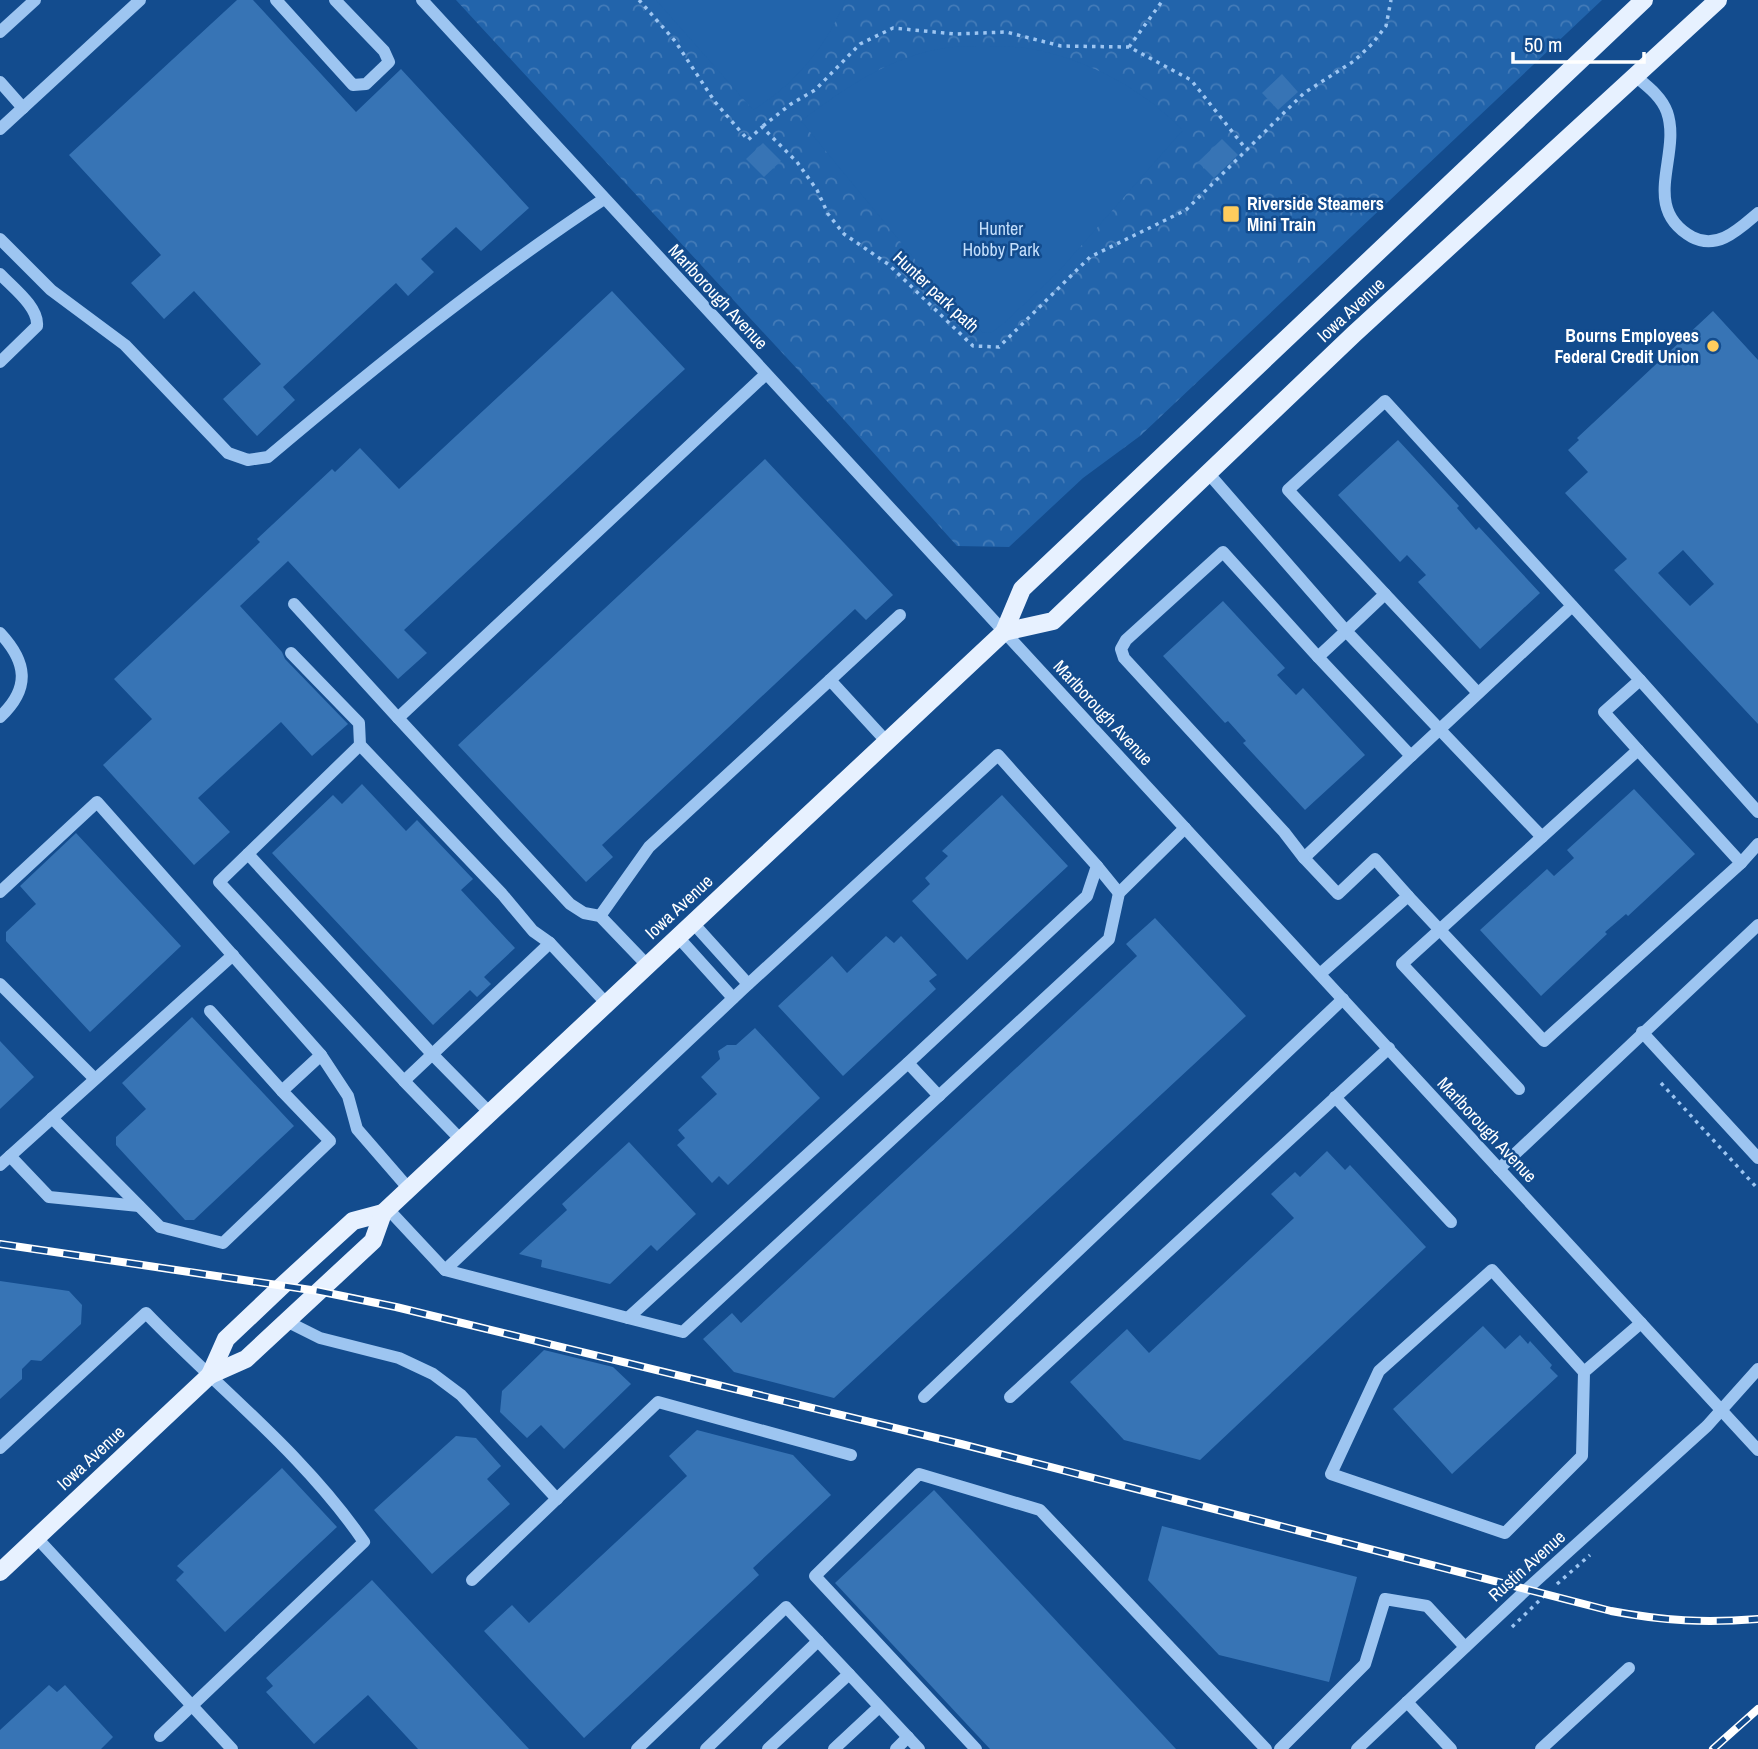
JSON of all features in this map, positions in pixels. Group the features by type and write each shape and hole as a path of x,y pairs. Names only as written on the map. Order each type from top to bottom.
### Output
{"main road":[{"name":"Iowa Avenue","path":"0,1572 210,1375 246,1359 373,1241 386,1211 1004,632 1022,589 1644,0"},
{"name":"Iowa Avenue","path":"1004,632 1053,621 1354,334 1718,0"},
{"name":"Iowa Avenue","path":"210,1375 226,1339 282,1286 353,1221 386,1211"}],"street":[{"path":"0,32 35,0"},
{"path":"0,129 140,0"},
{"path":"276,0 353,85 366,84 389,62 384,51 335,0"},
{"name":"Marlborough Avenue","path":"422,0 1758,1450"},
{"path":"1635,76 1659,96 1667,113 1671,136 1664,174 1665,200 1670,218 1695,238 1706,241 1728,238 1758,212"},
{"path":"0,82 23,108"},
{"path":"0,239 51,290 125,345 228,453 248,460 268,457 435,320 604,198"},
{"path":"0,274 5,288 33,311 38,320 37,326 0,362"},
{"path":"398,718 765,374"},
{"path":"1478,693 1288,490 1385,401 1758,811"},
{"path":"1209,474 1346,631 1542,837"},
{"path":"1411,757 1223,552 1126,640 1121,649 1124,658 1338,894 1375,859 1544,1041 1741,863 1758,844"},
{"path":"1318,657 1385,594"},
{"path":"293,604 570,904 584,913 600,916 648,966"},
{"path":"1304,858 1572,606"},
{"path":"600,916 649,847 900,615"},
{"path":"0,633 14,647 24,674 14,704 0,717"},
{"path":"291,653 359,723 360,745 502,894 533,931 550,943 607,1004"},
{"path":"830,680 887,742"},
{"path":"1640,680 1604,712 1741,863"},
{"path":"360,745 219,882 461,1140"},
{"path":"1519,1089 1402,964 1638,750"},
{"path":"445,1270 748,984 998,755 1119,893"},
{"path":"0,892 97,802 321,1055 348,1096 357,1129 409,1189"},
{"path":"386,1211 445,1270 682,1332 1109,939 1119,893 1185,828"},
{"path":"248,854 490,1113"},
{"path":"628,1318 1087,896 1097,866"},
{"path":"1320,974 1408,896"},
{"path":"693,923 748,984"},
{"path":"1499,1168 1758,925"},
{"path":"678,937 733,998"},
{"path":"404,1081 550,943"},
{"path":"139,1206 49,1197 5,1161 233,955"},
{"path":"0,984 95,1079"},
{"path":"924,1396 1343,999"},
{"path":"52,1118 160,1227 223,1242 330,1141 210,1011"},
{"path":"1642,1032 1758,1158"},
{"path":"1010,1397 1389,1048"},
{"path":"282,1091 321,1055"},
{"path":"908,1063 939,1096"},
{"path":"1335,1097 1451,1222"},
{"path":"1584,1372 1492,1270 1379,1371 1331,1474 1505,1533 1582,1456 1584,1372 1641,1322"},
{"path":"0,1448 146,1313 181,1350 239,1401 339,1505 364,1542 160,1735"},
{"path":"286,1321 320,1338 399,1358 433,1374 461,1395 557,1499"},
{"name":"Rustin Avenue","path":"1357,1749 1668,1462 1758,1369"},
{"path":"471,1580 657,1402 851,1455"},
{"path":"976,1749 815,1576 919,1474 1040,1510 1266,1749"},
{"path":"37,1538 232,1749"},
{"path":"1280,1749 1365,1664 1385,1599 1427,1606 1465,1647"},
{"path":"637,1749 786,1607 919,1749"},
{"path":"706,1749 818,1642"},
{"path":"1541,1749 1629,1668"},
{"path":"768,1749 849,1674"},
{"path":"1407,1702 1451,1749"},
{"path":"834,1749 879,1707"},
{"path":"896,1749 908,1737"}],"path":[{"path":"639,0 675,41 715,102 748,140 791,104 815,90 860,44 893,28 955,34 1006,32 1060,46 1129,47 1191,80 1246,149"},
{"path":"1129,47 1163,0"},
{"name":"Hunter park path","path":"762,127 797,162 817,190 828,214 844,234 887,264 974,346 999,346 1090,257 1186,210 1304,93 1354,61 1372,44 1386,26 1391,0"},
{"path":"1661,1083 1758,1189"},
{"path":"1555,1586 1590,1555"},
{"path":"1512,1627 1546,1594"}],"green space":[{"name":"Hunter Hobby Park","path":"456,0 1602,0 1140,436 1083,478 1009,547 957,546 836,411"},
{"path":"656,0 845,0 829,33 808,62 782,89 753,110"},
{"path":"988,46 1032,49 1094,69 1132,89 1183,130 1058,272 1003,324 992,332 983,333 932,280 801,121 851,86 886,66 945,48"}],"building":[{"path":"237,0 253,0 356,112 401,69 529,208 481,251 456,227 421,259 434,272 408,296 396,283 283,387 295,400 257,436 223,399 261,364 194,291 164,319 131,283 161,255 69,155"},
{"path":"1282,74 1298,92 1278,110 1262,93"},
{"path":"1222,139 1238,155 1214,178 1198,162"},
{"path":"763,143 781,161 764,177 746,159"},
{"path":"612,291 685,369 404,630 427,653 398,679 288,561 240,606 282,652 285,659 348,724 312,756 281,722 198,798 230,832 194,865 103,765 152,719 114,679 260,542 257,539 332,469 335,472 360,448 399,489"},
{"path":"1713,311 1758,360 1758,724 1614,570 1627,559 1565,493 1588,472 1568,450 1579,440 1577,438","holes":["1683,550 1714,584 1690,606 1658,573"]},
{"path":"1398,440 1459,506 1457,508 1476,530 1479,527 1540,593 1480,649 1418,582 1426,575 1407,555 1400,562 1338,495"},
{"path":"765,459 893,595 866,620 855,609 602,845 613,857 586,882 458,745"},
{"path":"1223,601 1285,668 1277,675 1296,695 1303,688 1365,755 1305,810 1243,743 1246,741 1228,721 1225,723 1163,656"},
{"path":"362,784 406,831 417,820 473,879 461,890 515,948 484,977 491,984 477,997 470,990 433,1025 272,853 333,795 342,804"},
{"path":"1634,789 1695,854 1628,916 1626,914 1605,932 1607,934 1541,996 1480,930 1547,869 1554,876 1574,858 1567,850"},
{"path":"1002,795 1068,866 967,960 912,901 930,884 925,878 948,856 942,851"},
{"path":"76,833 181,946 90,1032 6,941 6,932 36,904 20,886"},
{"path":"1155,918 1246,1016 834,1398 734,1372 703,1339 732,1313 741,1323 1137,956 1126,944"},
{"path":"886,936 894,943 901,936 937,975 929,981 936,989 843,1076 778,1006 832,956 847,973"},
{"path":"192,1017 294,1126 194,1220 185,1220 116,1145 116,1137 146,1109 122,1083"},
{"path":"755,1028 820,1098 728,1185 719,1176 712,1183 677,1145 685,1138 678,1130 717,1094 701,1077 720,1059 718,1051 727,1045 736,1045"},
{"path":"0,1041 34,1077 0,1109"},
{"path":"629,1142 696,1214 657,1251 651,1245 610,1284 541,1267 542,1260 519,1254 567,1210 562,1204"},
{"path":"1327,1151 1345,1170 1350,1165 1426,1247 1200,1460 1124,1440 1070,1382 1127,1329 1149,1353 1294,1218 1271,1194 1295,1172 1300,1177"},
{"path":"0,1281 69,1291 82,1305 81,1324 41,1361 31,1360 22,1369 22,1379 0,1399"},
{"path":"1483,1326 1505,1349 1520,1335 1528,1344 1530,1341 1552,1365 1550,1368 1558,1376 1452,1474 1393,1409"},
{"path":"544,1350 613,1367 631,1384 564,1449 541,1425 527,1438 500,1412 502,1391"},
{"path":"697,1430 793,1455 831,1495 753,1568 759,1575 584,1738 484,1631 512,1605 529,1623 687,1476 669,1456"},
{"path":"456,1436 476,1438 501,1466 487,1479 510,1504 432,1574 374,1510"},
{"path":"282,1468 337,1527 225,1632 176,1580 184,1572 177,1566"},
{"path":"934,1490 1176,1749 990,1749 835,1583"},
{"path":"1162,1526 1357,1577 1329,1682 1219,1655 1148,1580"},
{"path":"372,1580 529,1749 418,1749 368,1695 314,1744 266,1692 273,1686 266,1678"},
{"path":"49,1685 57,1692 65,1685 113,1737 101,1749 0,1749 0,1730"}],"railway":[{"path":"0,1244 318,1291 396,1307 961,1444 1611,1611 1684,1620 1758,1619"},
{"path":"1713,1749 1758,1709"}],"place":[{"name":"Riverside Steamers Mini Train","path":"1231,214"},
{"name":"Bourns Employees Federal Credit Union","path":"1713,346"}]}
